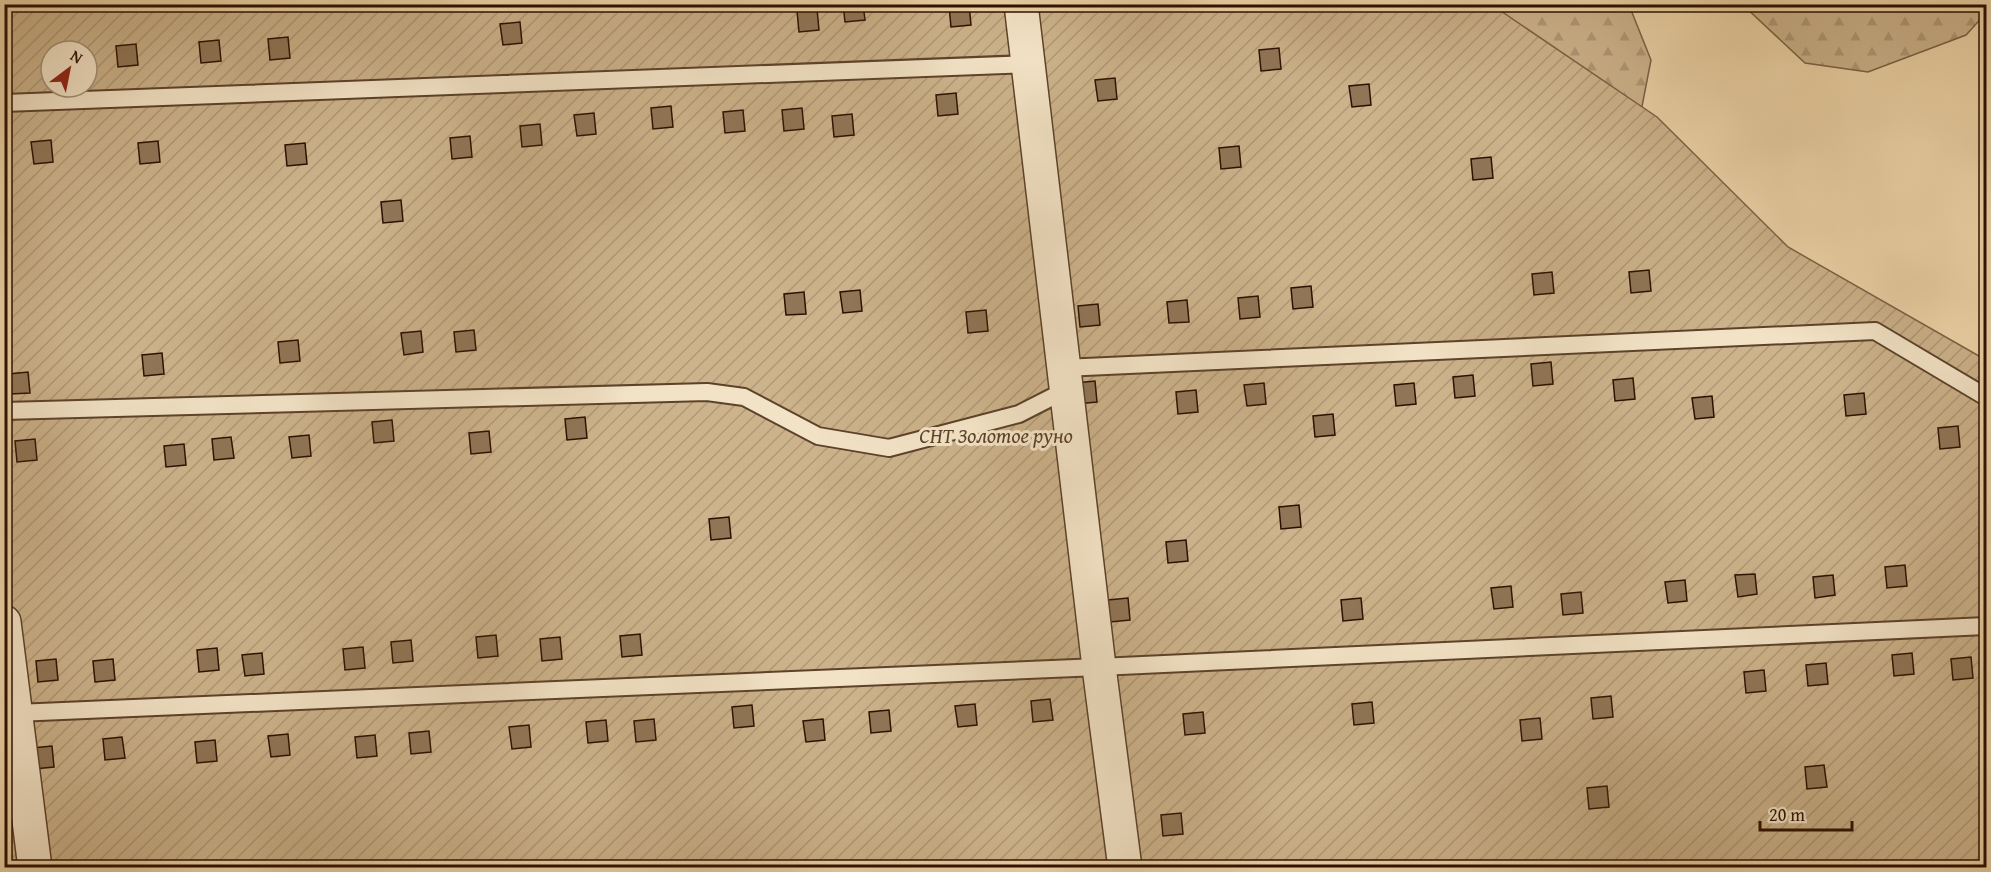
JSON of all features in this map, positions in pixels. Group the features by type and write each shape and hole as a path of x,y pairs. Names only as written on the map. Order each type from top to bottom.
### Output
{"street":[{"path":"1021,4 1099,667 1125,867"},
{"path":"4,622 35,867"}],"lane":[{"path":"4,103 1028,64"},
{"path":"4,411 707,392 744,397 818,436 889,448 1019,414 1065,379 1875,331 1986,398"},
{"path":"16,713 1099,667 1986,626"}],"green space":[{"path":"1986,4 1986,13 1966,35 1868,72 1805,63 1743,5"},
{"name":"СНТ Золотое руно","path":"5,5 1492,5 1657,117 1788,247 1986,360 1986,867 5,868"},
{"path":"1441,5 1629,5 1651,60 1638,127"}],"building":[{"path":"843,4 863,4 865,20 845,22"},
{"path":"969,4 971,25 951,27 949,6"},
{"path":"1103,4 1123,4 1123,9 1103,11"},
{"path":"817,9 819,30 799,32 797,11"},
{"path":"520,22 522,43 503,45 500,24"},
{"path":"288,37 290,58 270,60 268,39"},
{"path":"219,40 221,61 201,63 199,42"},
{"path":"136,44 138,65 118,67 116,46"},
{"path":"1279,48 1281,69 1261,71 1259,50"},
{"path":"1115,78 1117,99 1098,101 1095,80"},
{"path":"1369,84 1371,105 1352,107 1349,86"},
{"path":"956,93 958,114 938,116 936,95"},
{"path":"671,106 673,127 653,129 651,108"},
{"path":"802,108 804,129 784,131 782,110"},
{"path":"743,110 745,131 725,133 723,112"},
{"path":"594,113 596,134 577,136 574,115"},
{"path":"852,114 854,135 834,137 832,116"},
{"path":"540,124 542,145 522,147 520,126"},
{"path":"470,136 472,157 452,159 450,138"},
{"path":"51,140 53,162 34,164 31,142"},
{"path":"158,141 160,162 140,164 138,143"},
{"path":"305,143 307,164 287,166 285,145"},
{"path":"1239,146 1241,167 1221,169 1219,148"},
{"path":"1491,157 1493,178 1473,180 1471,159"},
{"path":"401,200 403,221 383,223 381,202"},
{"path":"1649,270 1651,291 1631,293 1629,272"},
{"path":"1552,272 1554,293 1534,295 1532,274"},
{"path":"1311,286 1313,307 1293,309 1291,288"},
{"path":"860,290 862,311 843,313 840,292"},
{"path":"804,292 806,314 786,315 784,294"},
{"path":"1258,296 1260,317 1240,319 1238,298"},
{"path":"1187,300 1189,322 1169,323 1167,302"},
{"path":"1098,304 1100,325 1080,327 1078,306"},
{"path":"986,310 988,331 968,333 966,312"},
{"path":"474,330 476,350 456,352 454,332"},
{"path":"421,331 423,352 404,355 401,333"},
{"path":"298,340 300,361 280,363 278,342"},
{"path":"162,353 164,374 144,376 142,355"},
{"path":"1551,362 1553,384 1533,386 1531,364"},
{"path":"28,372 30,393 10,394 8,374"},
{"path":"1473,375 1475,396 1455,398 1453,377"},
{"path":"1633,378 1635,399 1615,401 1613,380"},
{"path":"1095,381 1097,402 1077,404 1075,383"},
{"path":"1264,383 1266,404 1247,406 1244,385"},
{"path":"1414,383 1416,404 1396,406 1394,385"},
{"path":"1196,390 1198,412 1178,414 1176,392"},
{"path":"1864,393 1866,414 1846,416 1844,395"},
{"path":"1712,396 1714,417 1695,419 1692,398"},
{"path":"1333,414 1335,435 1315,437 1313,416"},
{"path":"585,417 587,438 567,440 565,419"},
{"path":"392,420 394,441 374,443 372,422"},
{"path":"1958,426 1960,447 1940,449 1938,428"},
{"path":"489,431 491,452 471,454 469,433"},
{"path":"309,435 311,456 292,458 289,437"},
{"path":"231,437 234,458 214,460 212,439"},
{"path":"35,439 37,460 17,462 15,441"},
{"path":"184,444 186,465 166,467 164,446"},
{"path":"1299,505 1301,527 1281,529 1279,507"},
{"path":"729,517 731,538 711,540 709,519"},
{"path":"1186,540 1188,561 1168,563 1166,542"},
{"path":"1905,565 1907,586 1887,588 1885,567"},
{"path":"1755,574 1757,594 1738,597 1735,575"},
{"path":"1833,575 1835,595 1815,598 1813,577"},
{"path":"1685,580 1687,601 1668,603 1665,582"},
{"path":"1511,586 1513,607 1494,609 1491,588"},
{"path":"1581,592 1583,613 1563,615 1561,594"},
{"path":"1128,598 1130,620 1110,622 1108,600"},
{"path":"1361,598 1363,619 1343,621 1341,600"},
{"path":"640,634 642,655 622,657 620,636"},
{"path":"496,635 498,656 478,658 476,637"},
{"path":"560,637 562,659 542,661 540,639"},
{"path":"411,640 413,661 393,663 391,642"},
{"path":"363,647 365,668 345,670 343,649"},
{"path":"217,648 219,670 199,672 197,650"},
{"path":"262,653 264,674 245,676 242,655"},
{"path":"1912,653 1914,674 1894,676 1892,655"},
{"path":"1971,657 1973,678 1953,680 1951,659"},
{"path":"56,659 58,680 38,682 36,661"},
{"path":"113,659 115,680 95,682 93,661"},
{"path":"1826,663 1828,684 1808,686 1806,665"},
{"path":"1764,670 1766,691 1746,693 1744,672"},
{"path":"1611,696 1613,717 1593,719 1591,698"},
{"path":"1050,699 1053,720 1033,722 1031,701"},
{"path":"1372,702 1374,723 1354,725 1352,704"},
{"path":"975,704 977,725 958,727 955,706"},
{"path":"752,705 754,726 734,728 732,707"},
{"path":"889,710 891,731 871,733 869,712"},
{"path":"1203,712 1205,733 1185,735 1183,714"},
{"path":"1540,718 1542,739 1522,741 1520,720"},
{"path":"654,719 656,740 636,742 634,721"},
{"path":"823,719 825,740 806,742 803,721"},
{"path":"606,720 608,741 588,743 586,722"},
{"path":"529,725 531,747 512,749 509,727"},
{"path":"429,731 431,752 411,754 409,733"},
{"path":"288,734 290,755 271,757 268,736"},
{"path":"375,735 377,756 357,758 355,737"},
{"path":"122,737 125,758 105,760 103,739"},
{"path":"215,740 217,761 197,763 195,742"},
{"path":"52,746 54,767 34,769 32,748"},
{"path":"1824,765 1827,787 1807,789 1805,767"},
{"path":"1607,786 1609,807 1589,809 1587,788"},
{"path":"1181,813 1183,834 1163,836 1161,815"}]}
